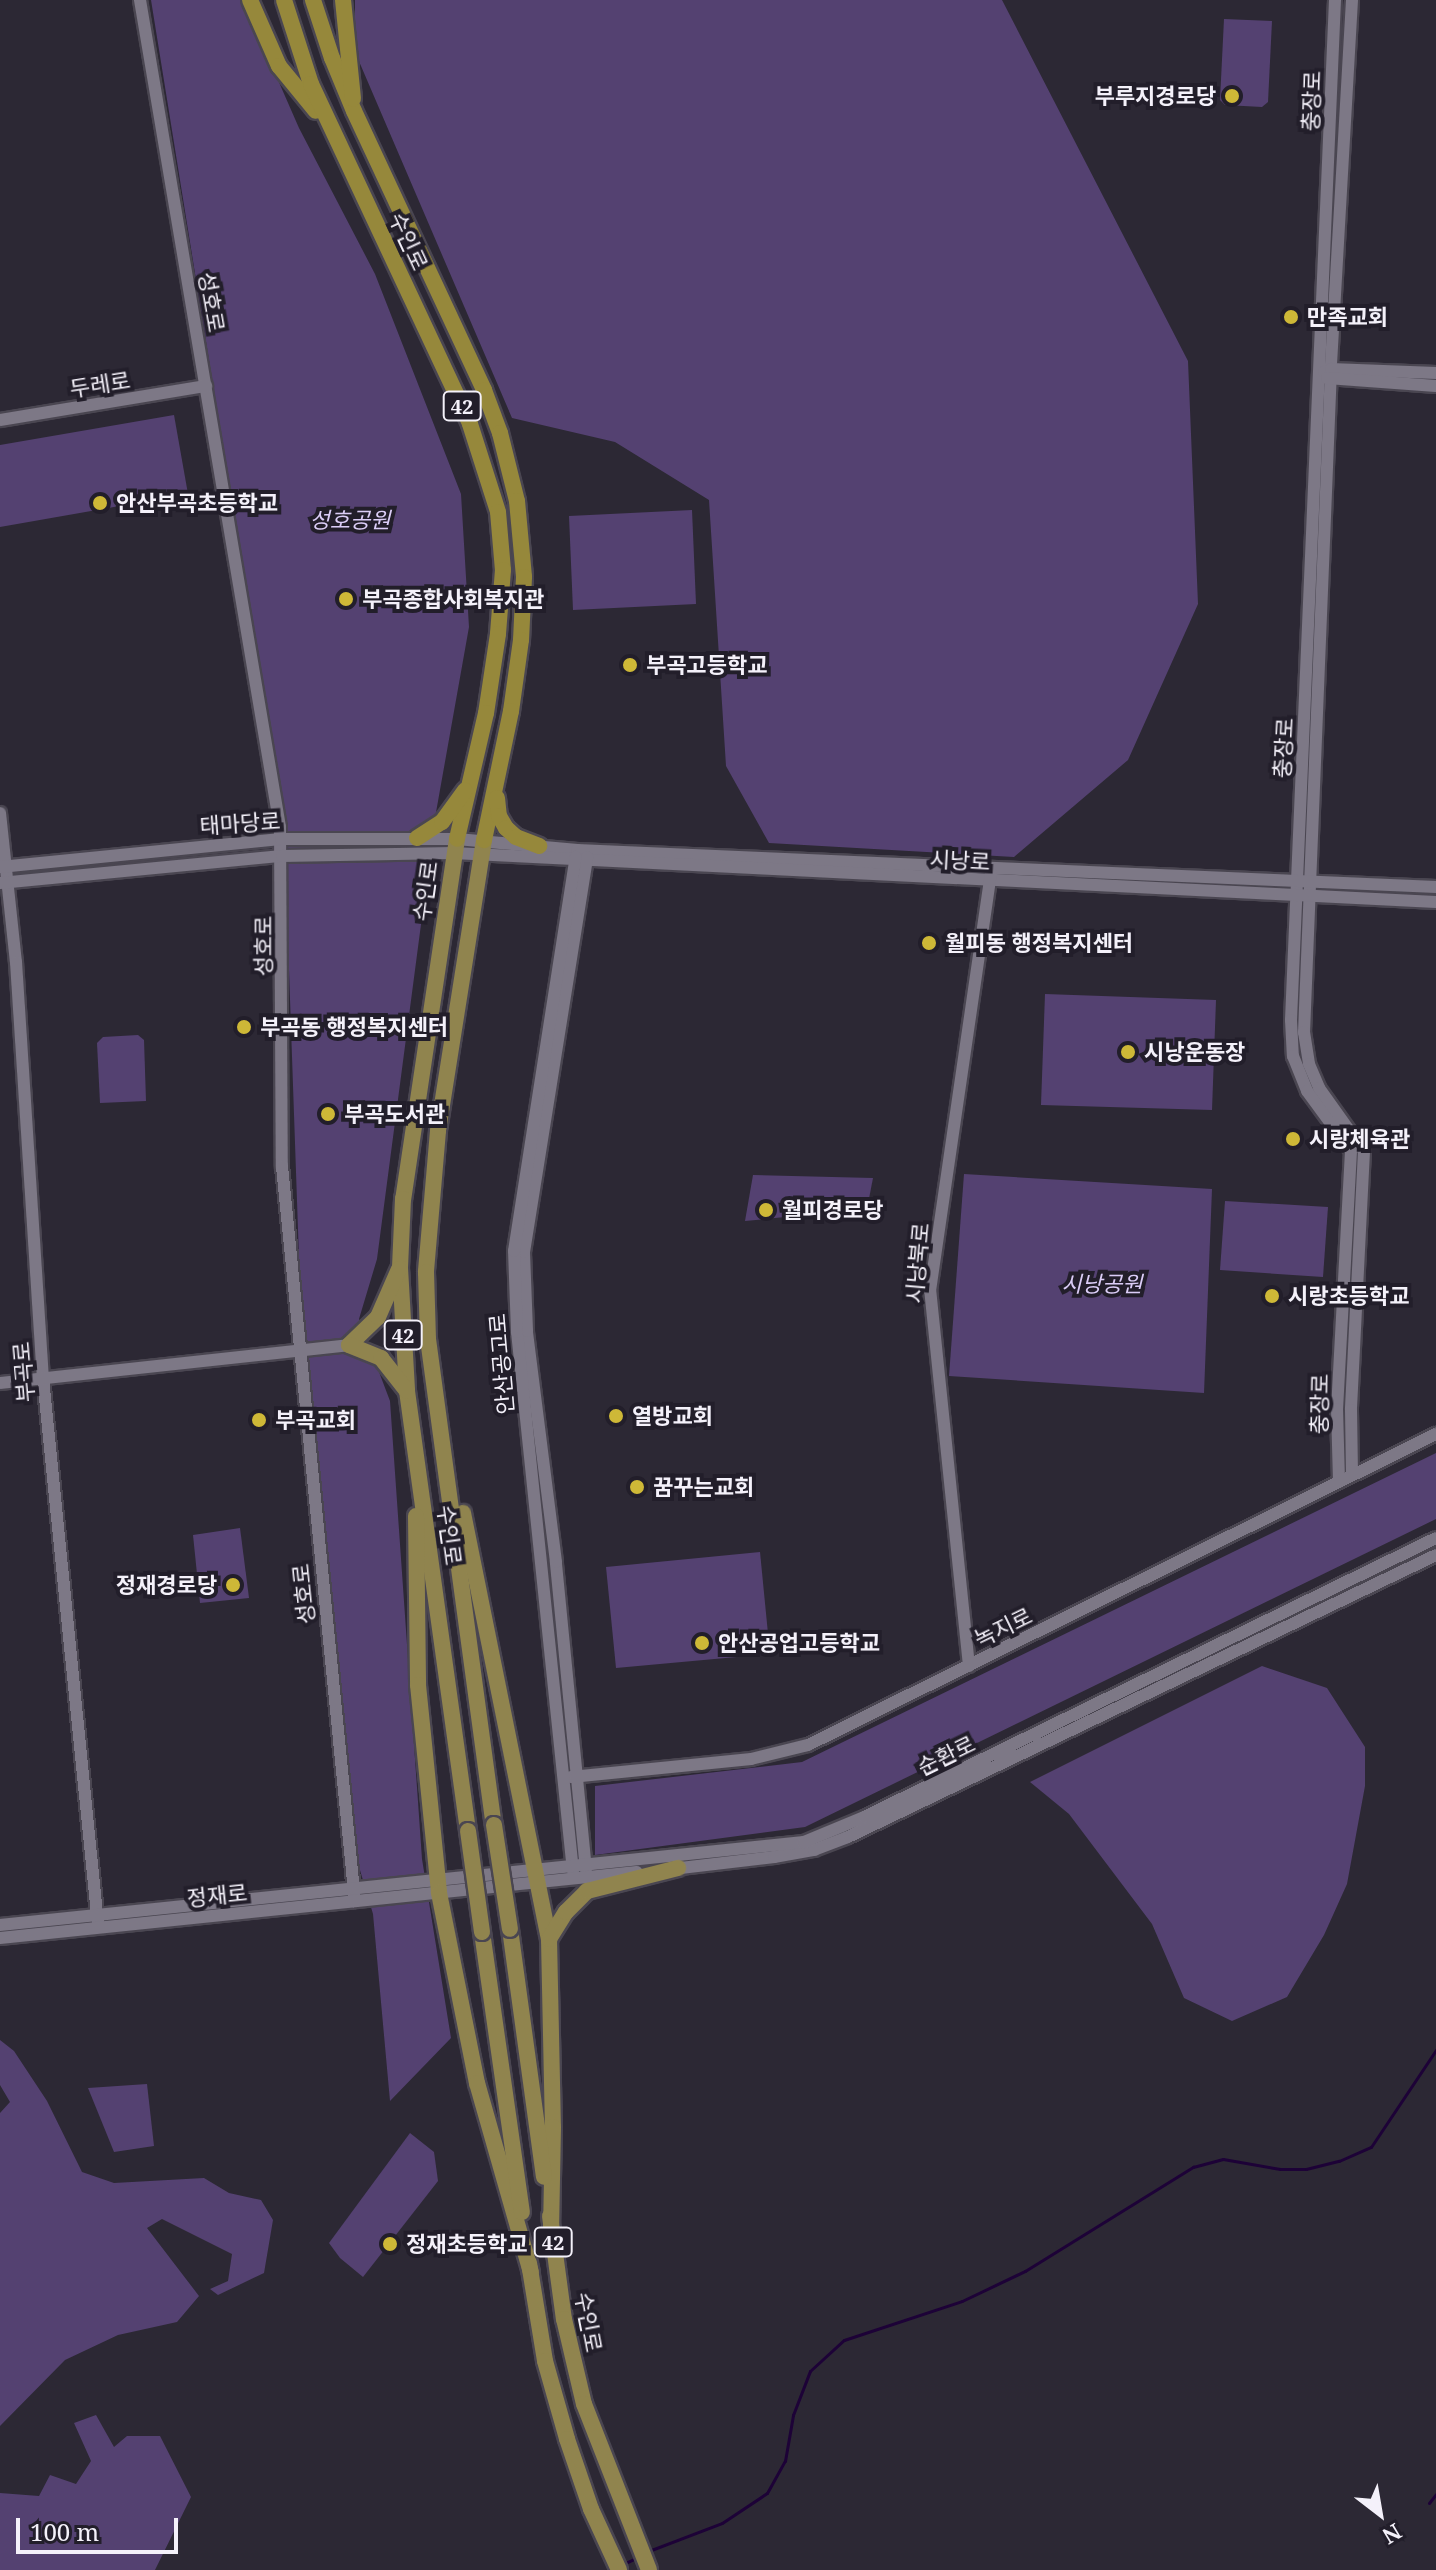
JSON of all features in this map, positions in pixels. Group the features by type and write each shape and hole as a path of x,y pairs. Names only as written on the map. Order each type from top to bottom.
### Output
{"highway":[{"path":"250,0 279,66 332,130"},
{"name":"수인로","path":"284,0 293,38 332,130 470,424 498,512 503,570 498,634 471,783 455,846"},
{"name":"수인로","path":"313,0 354,111 484,390 500,433 517,501 524,577 521,640 483,847"},
{"path":"343,0 354,111"},
{"path":"417,838 442,822 471,783"},
{"path":"496,783 502,823 516,837 539,846"}],"main road":[{"name":"수인로","path":"455,846 403,1199 400,1268 407,1391 531,2272"},
{"name":"수인로","path":"483,847 430,1190 426,1272 428,1339 440,1405 494,1825 564,2319 584,2404 649,2570"},
{"path":"400,1268 378,1317 349,1345 381,1358 407,1391"},
{"path":"440,1405 549,1939 553,2127 551,2227"},
{"path":"416,1446 418,1685 438,1886 477,2083 531,2272"},
{"path":"549,1939 566,1912 587,1891 678,1868"},
{"name":"42","path":"531,2272 545,2361 567,2439 616,2564"}],"street":[{"name":"성호로","path":"140,0 281,839 282,1166 298,1352 355,1895"},
{"name":"충장로","path":"1335,0 1328,374 1312,889 1304,1032 1309,1064 1319,1088 1364,1151 1351,1410 1352,1475"},
{"name":"충장로","path":"1339,1482 1337,1409 1351,1151 1307,1091 1293,1056 1291,1020 1296,888 1352,0"},
{"path":"1328,374 1436,373"},
{"path":"1328,374 1436,386"},
{"name":"두레로","path":"0,420 206,386"},
{"name":"부곡로","path":"0,813 43,1378 98,1922"},
{"name":"태마당로","path":"3,866 281,839 417,838 455,846"},
{"name":"시낭로","path":"483,847 539,846 581,856 992,866 1312,889 1436,902"},
{"name":"시낭로","path":"483,847 581,856 990,881 1296,888"},
{"name":"태마당로","path":"5,882 282,856 483,847"},
{"name":"안산공고로","path":"579,1871 543,1449 527,1331 524,1252 581,856"},
{"name":"시낭북로","path":"969,1666 930,1291 992,866"},
{"name":"시낭로","path":"1312,889 1436,887"},
{"path":"0,1383 349,1345"},
{"name":"녹지로","path":"570,1777 782,1754 808,1745 1436,1434"},
{"name":"순환로","path":"438,1886 804,1842 832,1832 1436,1538"},
{"name":"순환로","path":"579,1871 678,1868 787,1855 848,1837 1436,1555"},
{"name":"정재로","path":"0,1938 98,1922 438,1886"},
{"name":"정재로","path":"0,1925 98,1922"}],"green space":[{"name":"성호공원","path":"151,0 243,0 299,128 375,274 461,494 469,627 435,818 377,1259 359,1319 390,1401 422,1859 451,2038 390,2101 373,1914 357,1860 301,1316 284,826"},
{"path":"355,0 1002,0 1188,361 1198,604 1128,760 1014,857 769,843 726,766 709,500 615,442 512,418 355,52"},
{"path":"1224,19 1272,21 1268,102 1262,107 1225,105 1220,100"},
{"path":"174,415 188,494 0,527 0,445"},
{"path":"692,510 696,604 573,610 569,516"},
{"name":"시낭운동장","path":"1045,994 1216,1000 1212,1110 1041,1105"},
{"path":"138,1035 144,1040 146,1101 100,1103 97,1043 103,1037"},
{"name":"시낭공원","path":"964,1174 1212,1189 1204,1393 949,1376"},
{"path":"753,1175 873,1178 867,1209 745,1221"},
{"path":"1225,1201 1328,1207 1323,1277 1220,1270"},
{"path":"1436,1453 1436,1519 805,1827 595,1855 595,1786 802,1762"},
{"path":"240,1528 249,1598 200,1603 193,1535"},
{"path":"760,1552 770,1654 616,1668 606,1567"},
{"path":"1262,1666 1327,1688 1365,1747 1365,1786 1347,1884 1324,1935 1287,1997 1232,2021 1184,1998 1152,1924 1069,1814 1030,1782"},
{"path":"0,2040 14,2051 47,2101 82,2172 114,2183 204,2178 229,2193 261,2200 273,2220 264,2273 218,2295 210,2289 228,2281 232,2254 162,2219 147,2228 199,2296 177,2322 118,2335 65,2360 0,2426 0,2113 10,2102 0,2085"},
{"path":"147,2084 154,2146 114,2152 88,2088"},
{"path":"410,2133 434,2152 438,2181 363,2277 340,2258 329,2243"},
{"path":"96,2415 114,2447 127,2436 160,2436 191,2497 155,2570 0,2570 0,2493 39,2496 50,2475 76,2484 91,2461 74,2423"}],"waterway":[{"path":"646,2552 722,2523 767,2493 785,2461 793,2415 810,2371 844,2340 962,2301 1025,2271 1193,2167 1223,2159 1280,2169 1306,2169 1339,2161 1371,2147 1436,2050"},
{"path":"1429,2503 1436,2494"},
{"path":"621,2565 636,2558"}],"place":[{"name":"부루지경로당","path":"1232,96"},
{"name":"만족교회","path":"1291,317"},
{"name":"안산부곡초등학교","path":"100,503"},
{"name":"부곡종합사회복지관","path":"346,599"},
{"name":"부곡고등학교","path":"630,665"},
{"name":"월피동 행정복지센터","path":"929,943"},
{"name":"부곡동 행정복지센터","path":"244,1027"},
{"name":"시낭운동장","path":"1128,1052"},
{"name":"부곡도서관","path":"328,1114"},
{"name":"시랑체육관","path":"1293,1139"},
{"name":"월피경로당","path":"766,1210"},
{"name":"시랑초등학교","path":"1272,1296"},
{"name":"열방교회","path":"616,1416"},
{"name":"부곡교회","path":"259,1420"},
{"name":"꿈꾸는교회","path":"637,1487"},
{"name":"정재경로당","path":"233,1585"},
{"name":"안산공업고등학교","path":"702,1643"},
{"name":"정재초등학교","path":"390,2244"}]}
